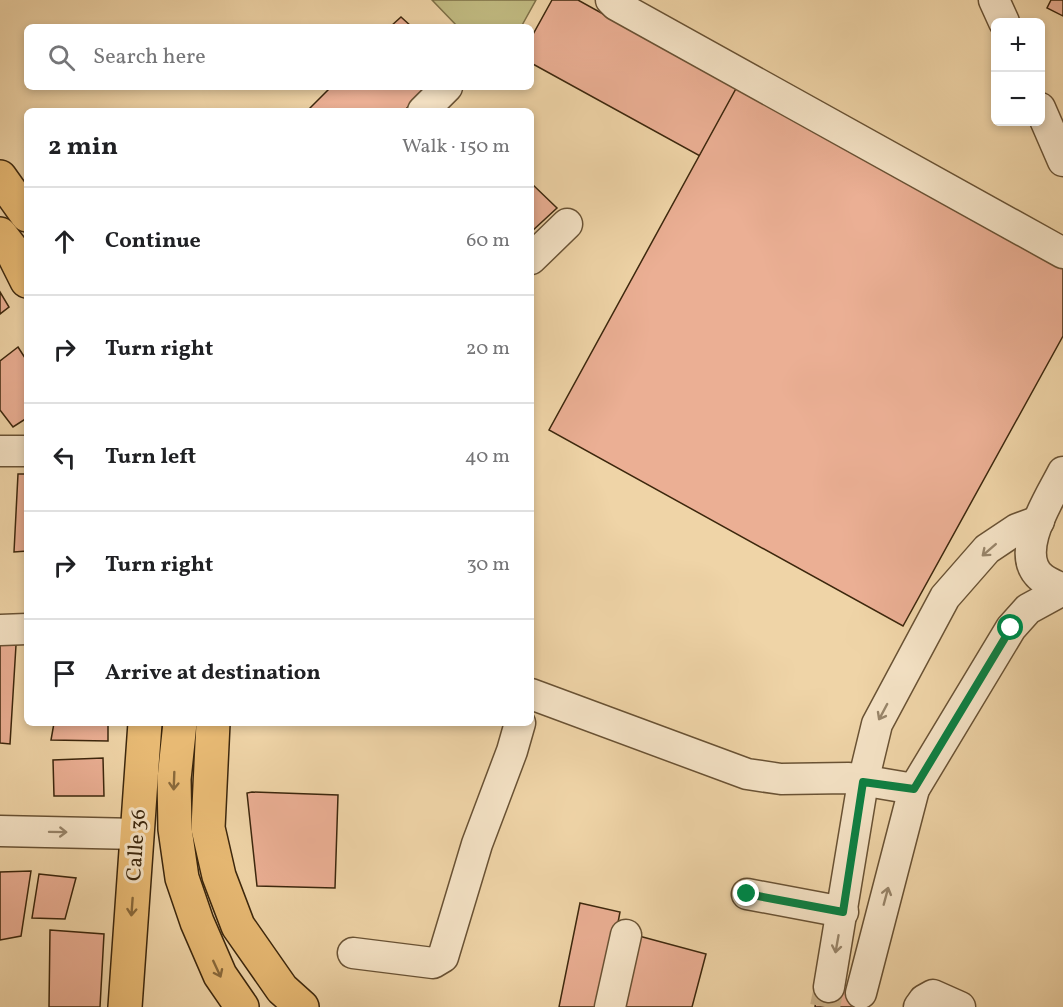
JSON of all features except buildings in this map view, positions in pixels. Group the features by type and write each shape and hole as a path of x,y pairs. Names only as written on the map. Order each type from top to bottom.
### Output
{"main road":[{"path":"0,177 24,211"},
{"path":"0,234 24,275"},
{"name":"Calle 36","path":"125,1007 145,726"},
{"path":"180,726 174,779 175,829 182,878 219,975 242,1007"},
{"path":"213,726 208,828 219,876 238,926 282,989 302,1007"},
{"path":"219,876 220,905 230,935 275,1007"},
{"name":"Calle 36","path":"128,968 141,1007"}],"street":[{"path":"611,0 616,5 1063,253"},
{"path":"994,0 1002,18"},
{"path":"426,108 444,90"},
{"path":"1045,118 1063,161"},
{"path":"534,255 567,224"},
{"path":"0,451 24,451"},
{"path":"1063,472 1039,521 1030,548 1031,563 1042,578 1063,590"},
{"path":"829,987 863,782 877,724 945,597 987,549 1017,529 1039,521"},
{"path":"861,993 914,789 1011,628 1028,609 1063,590"},
{"path":"0,630 24,629"},
{"path":"534,695 747,774 781,779 849,778 914,789"},
{"path":"353,953 433,963 443,957 477,844 519,726"},
{"path":"0,831 138,834"},
{"path":"747,894 843,912"},
{"path":"610,1007 626,935"},
{"path":"919,1007 924,1000 933,995 960,1007"}],"shaded area":[{"path":"432,0 536,0 523,24 455,24"}],"tunnel":[{"path":"825,1007 829,987"}],"route":[{"path":"747,894 843,912 863,782 914,789 1011,628"}]}
